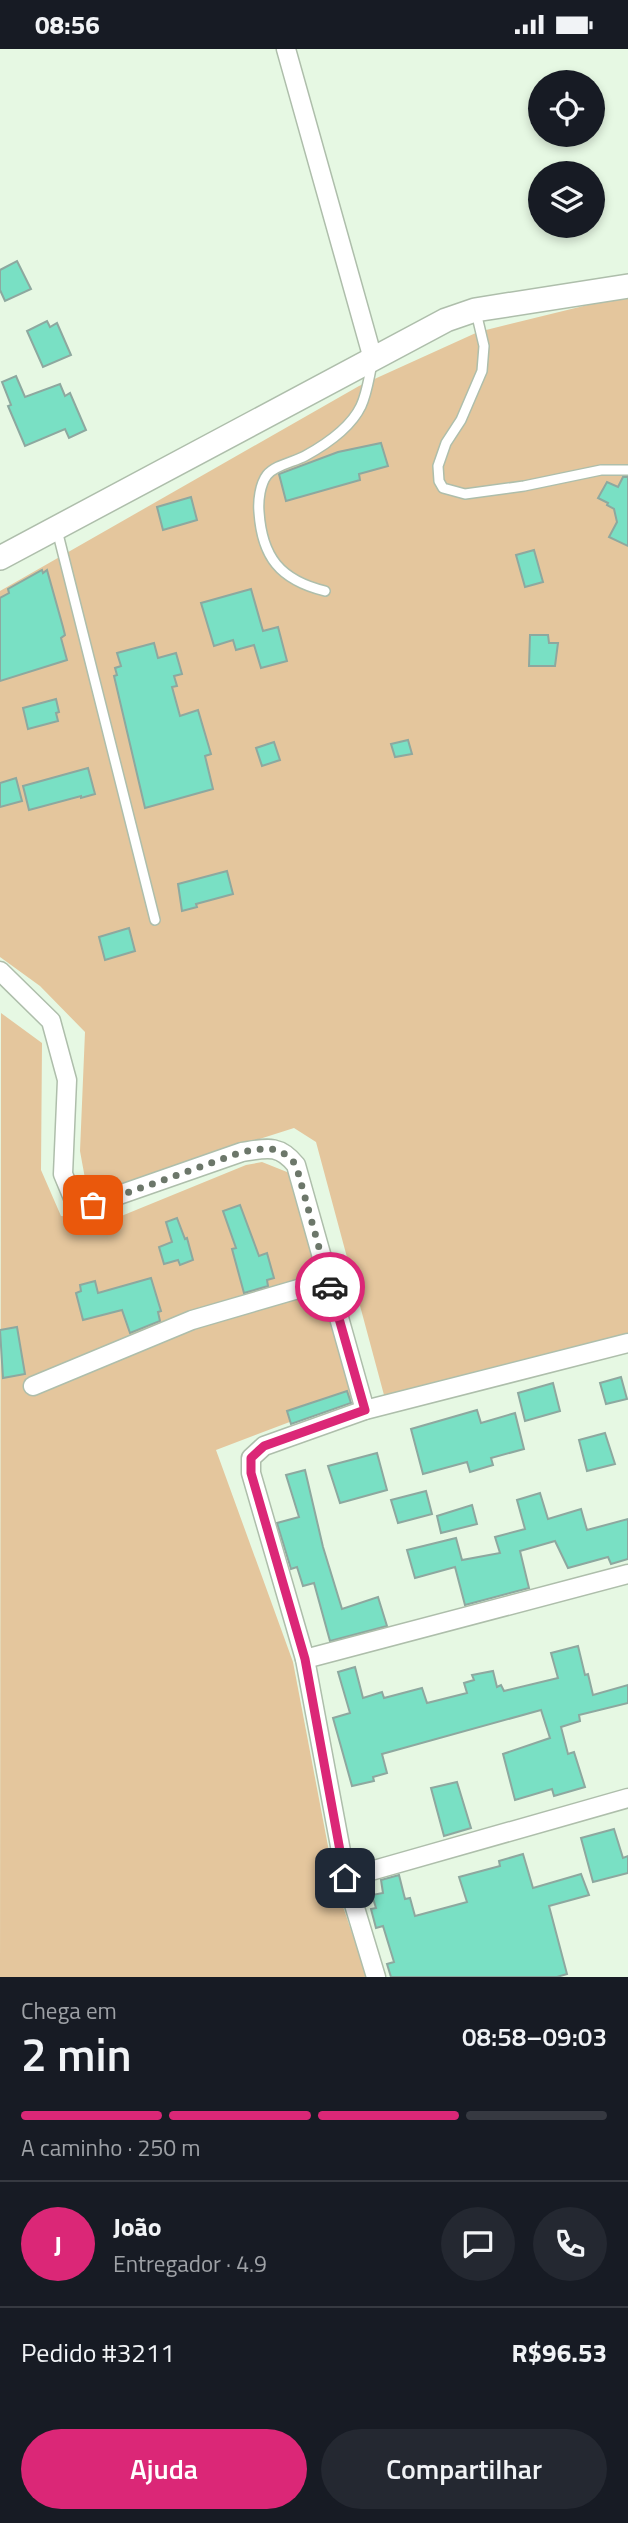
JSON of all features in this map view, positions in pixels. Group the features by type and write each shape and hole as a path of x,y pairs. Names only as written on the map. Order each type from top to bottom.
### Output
{"street":[{"path":"286,49 373,359"},
{"path":"0,558 446,320 475,310 628,286"},
{"path":"0,971 51,1021 68,1080 63,1174 73,1198 93,1205 242,1152 267,1147 286,1153 296,1165 365,1410"},
{"path":"33,1386 192,1320 329,1280"},
{"path":"376,1977 345,1878 305,1659 251,1473 251,1458 264,1446 365,1410 628,1343"},
{"path":"305,1659 628,1574"},
{"path":"345,1878 628,1798"}],"lane":[{"path":"475,310 484,346 482,371 465,411 446,443 438,466 439,481 443,488 464,495 524,487 601,470 628,470"},
{"path":"325,591 305,586 286,574 270,559 261,536 259,506 262,487 267,474 305,456 338,433 353,418 361,405 373,359"},
{"path":"57,528 155,920"}],"shaded area":[{"path":"628,299 628,1333 384,1395 316,1142 294,1128 120,1184 86,1184 80,1151 85,1032 40,986 0,957 0,591 359,386 478,332 608,300"},
{"path":"1,1013 42,1043 41,1170 61,1216 114,1219 246,1165 262,1162 292,1174 353,1398 216,1450 293,1662 335,1883 367,1977 0,1977"}],"building":[{"path":"17,261 31,289 5,301 0,290 0,270"},
{"path":"47,321 50,327 57,323 71,355 43,367 27,331"},
{"path":"16,376 25,397 60,384 65,396 70,393 86,430 69,438 65,429 25,446 8,406 11,405 2,382"},
{"path":"381,443 388,466 359,474 360,480 286,501 279,474 338,452"},
{"path":"623,477 628,477 628,546 609,537 617,522 614,509 598,498 607,482 618,487"},
{"path":"191,497 197,520 163,530 157,507"},
{"path":"534,550 543,582 525,587 516,555"},
{"path":"42,570 43,573 47,570 63,627 65,635 61,638 67,660 0,681 0,598 9,593 8,589"},
{"path":"251,589 263,631 278,627 287,661 261,668 254,645 236,650 233,640 214,646 201,603"},
{"path":"530,635 548,635 549,643 558,643 555,666 529,666"},
{"path":"154,643 158,658 176,653 182,674 174,676 177,686 172,687 180,716 198,710 211,754 205,756 213,789 145,808 114,676 117,675 115,668 121,666 117,653"},
{"path":"56,699 58,721 28,729 23,708"},
{"path":"408,740 412,754 395,757 391,744"},
{"path":"274,742 280,760 262,766 256,748"},
{"path":"88,768 95,794 29,810 23,786"},
{"path":"16,778 22,801 0,807 0,783"},
{"path":"227,871 233,894 196,904 197,907 182,911 178,884"},
{"path":"129,928 135,951 105,960 99,937"},
{"path":"240,1205 259,1256 267,1253 274,1278 267,1280 268,1286 244,1293 232,1249 236,1248 223,1211"},
{"path":"177,1218 185,1239 187,1238 193,1260 180,1265 178,1260 164,1264 159,1247 172,1242 166,1222"},
{"path":"151,1278 161,1311 158,1312 160,1321 130,1333 122,1310 83,1320 76,1293 81,1291 80,1285 95,1281 98,1293"},
{"path":"17,1327 25,1374 3,1378 0,1330"},
{"path":"621,1377 627,1399 606,1404 600,1383"},
{"path":"553,1383 560,1411 525,1421 518,1393"},
{"path":"347,1391 351,1403 291,1424 287,1411"},
{"path":"477,1410 481,1423 515,1413 524,1449 491,1458 493,1465 470,1472 467,1462 423,1474 411,1429"},
{"path":"605,1433 615,1464 587,1471 579,1440"},
{"path":"377,1453 387,1490 340,1503 328,1466"},
{"path":"305,1470 323,1547 342,1609 378,1597 387,1626 330,1641 314,1583 303,1586 297,1567 291,1569 277,1523 299,1517 286,1475"},
{"path":"426,1491 432,1514 398,1523 391,1500"},
{"path":"540,1493 548,1519 581,1509 587,1530 628,1519 628,1559 611,1564 608,1557 568,1568 555,1541 520,1551 529,1588 465,1605 455,1567 415,1578 407,1550 456,1538 462,1560 500,1553 495,1537 525,1529 517,1500"},
{"path":"472,1505 477,1524 441,1533 437,1516"},
{"path":"578,1646 593,1695 628,1685 628,1703 579,1715 580,1721 561,1727 568,1754 574,1752 585,1787 554,1796 552,1789 515,1800 503,1754 550,1738 541,1710 382,1754 387,1773 373,1777 374,1781 352,1786 333,1718 350,1713 338,1672 355,1667 363,1698 382,1692 384,1698 422,1688 427,1703 467,1693 464,1683 474,1680 472,1675 493,1671 497,1687 501,1685 504,1691 558,1678 551,1653"},
{"path":"457,1782 471,1828 444,1836 431,1788"},
{"path":"614,1829 623,1858 628,1856 628,1873 593,1882 581,1838"},
{"path":"523,1854 533,1888 581,1874 589,1895 549,1906 567,1974 557,1977 391,1977 387,1964 394,1962 383,1926 376,1928 371,1909 376,1908 372,1895 383,1893 381,1880 399,1875 405,1899 410,1898 415,1916 467,1902 459,1877 500,1866 499,1861"}],"way so far":[{"path":"93,1205 242,1152 267,1147 286,1153 296,1165 330,1287"}],"route":[{"path":"330,1287 365,1410 264,1446 251,1458 251,1473 305,1659 345,1878"}]}
